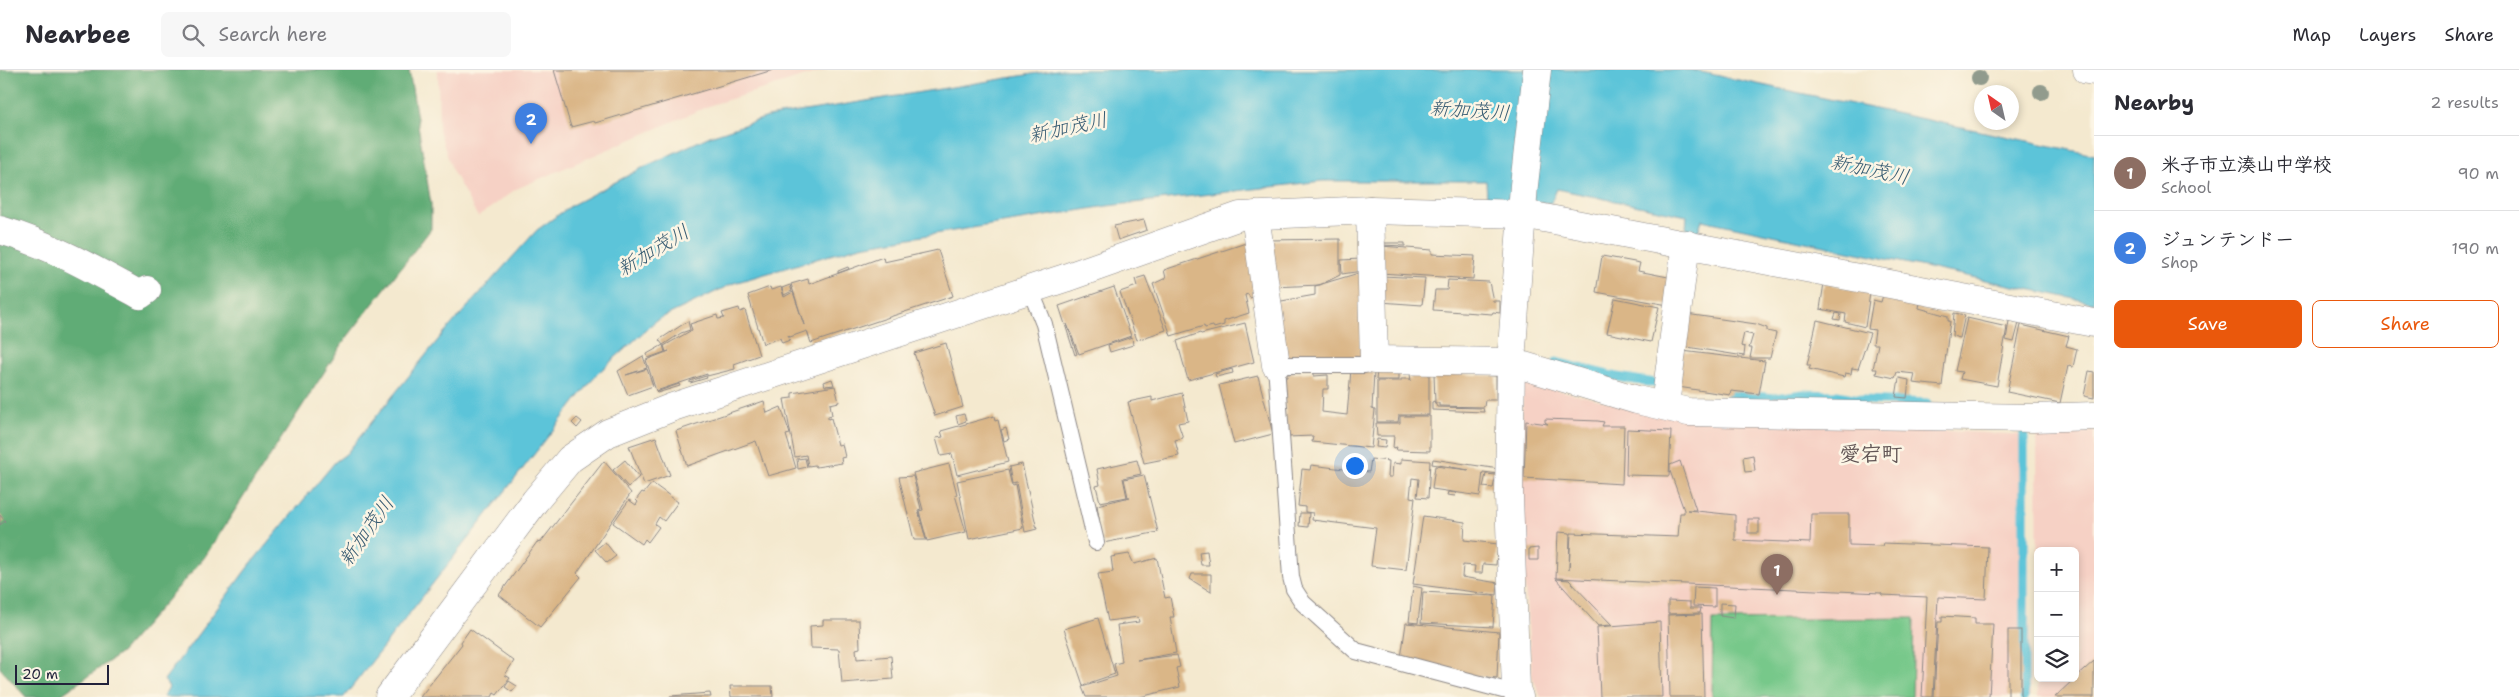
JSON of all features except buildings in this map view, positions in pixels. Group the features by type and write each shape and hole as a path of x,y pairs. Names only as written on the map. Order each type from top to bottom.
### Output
{"street":[{"path":"1518,693 1509,497 1511,362 1524,185 1537,70"},
{"path":"2087,70 2094,72"},
{"path":"1370,210 1374,360 1511,362 1637,400 1665,405 1688,412 2033,418 2094,416"},
{"path":"389,697 535,501 570,459 586,446 608,433 673,407 1030,289 1240,216 1370,210 1523,214 2094,323"},
{"path":"1255,215 1276,365"},
{"path":"0,230 21,236 82,263 140,295 147,290"},
{"path":"1665,405 1686,244"}],"lane":[{"path":"1030,289 1044,324 1096,542"},
{"path":"1374,360 1365,365 1276,365 1291,577 1294,589 1303,603 1356,651 1518,693"}],"shaded area":[{"path":"438,70 825,70 711,105 516,189 478,217 452,170 439,130"},
{"path":"1523,382 1660,414 1703,419 2028,435 2030,697 1541,697 1532,676 1519,515"},
{"path":"2094,431 2094,697 2038,697 2038,682 2079,682 2079,547 2038,547 2037,435"}],"green space":[{"path":"0,70 409,70 431,204 431,229 345,340 204,558 121,653 58,697 26,697 0,668"},
{"path":"1914,618 1912,697 1712,697 1713,620"}],"water":[{"name":"新加茂川","path":"1057,70 1691,70 2094,155 2094,303 1702,220 1698,232 1686,229 1687,216 1557,189 1551,203 1487,198 1486,181 1322,181 1107,206 861,246 734,283 657,320 597,374 344,697 163,697 169,687 164,680 248,567 335,462 346,454 442,335 537,230 572,205 644,167 710,136 768,117"}],"waterway":[{"path":"1556,362 1617,377 1661,384"},
{"path":"1731,394 1775,398 1803,394 1837,395 1864,400 1927,403"},
{"path":"2024,420 2024,697"}],"place":[{"name":"ジュンテンドー","path":"531,144"},
{"name":"米子市立湊山中学校","path":"1777,595"}],"district":[{"name":"愛宕町","path":"1871,454"}]}
